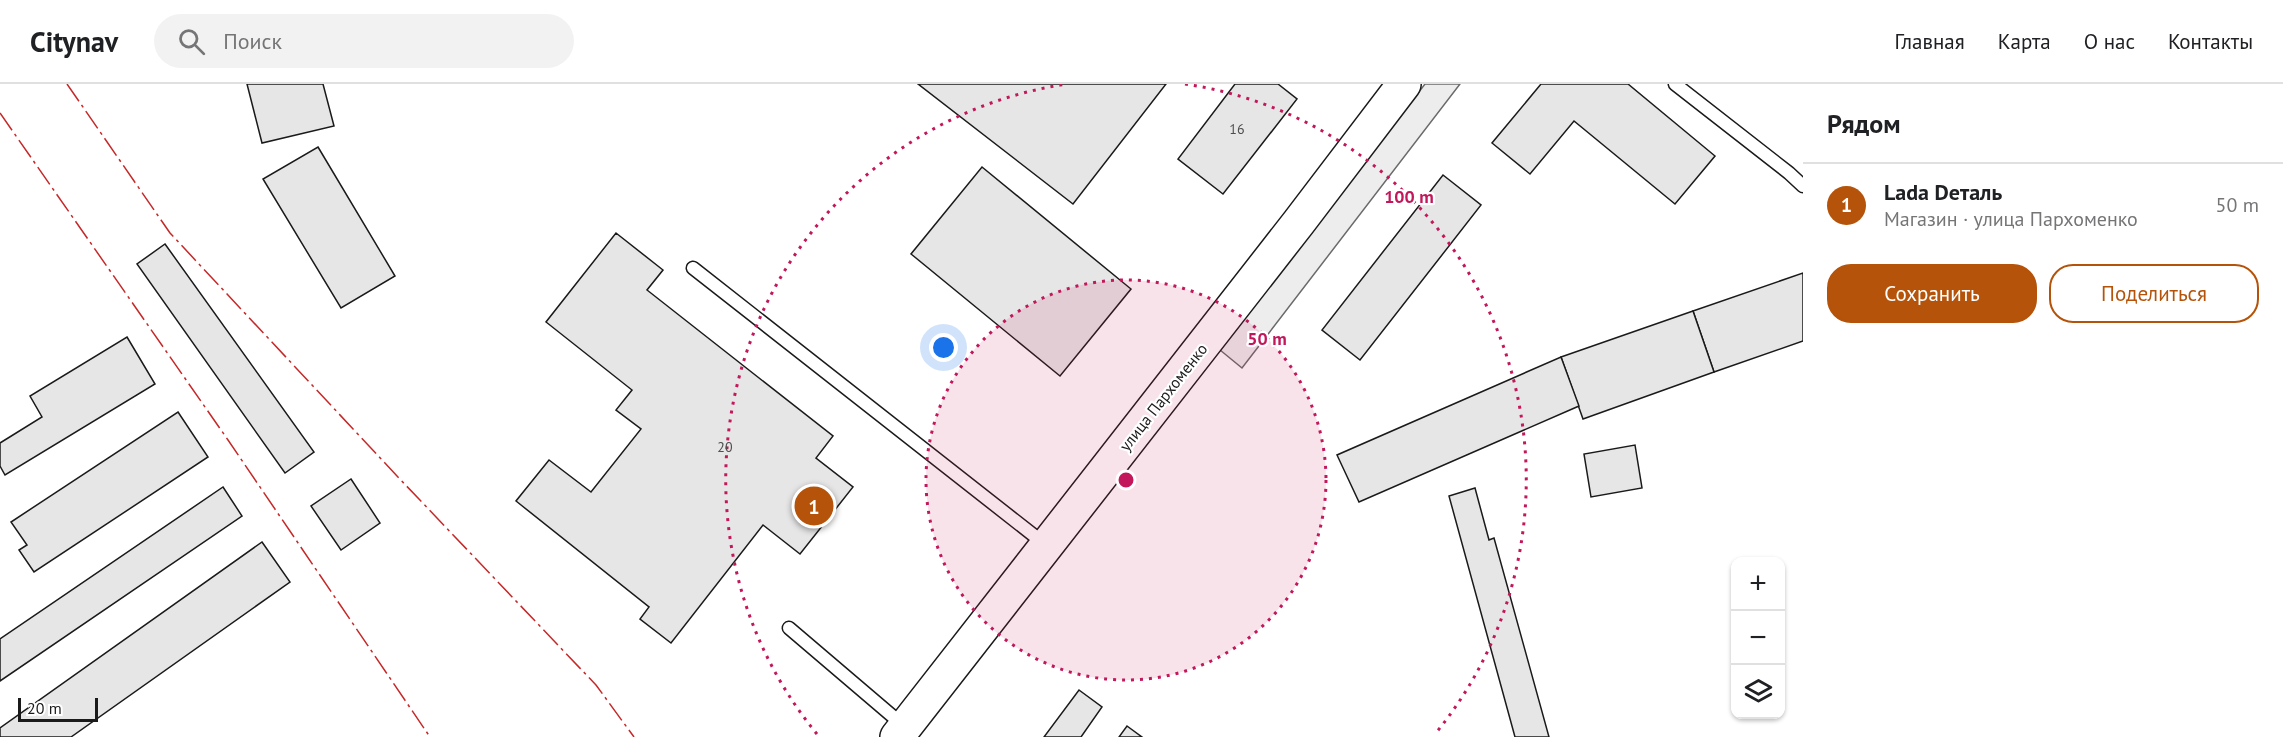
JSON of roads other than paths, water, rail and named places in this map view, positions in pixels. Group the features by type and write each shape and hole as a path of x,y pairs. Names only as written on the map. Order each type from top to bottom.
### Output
{"street":[{"name":"улица Пархоменко","path":"901,732 1404,84"}],"lane":[{"path":"1676,84 1789,172 1803,186"},
{"path":"693,268 1047,546"},
{"path":"789,628 901,732"}],"place":[{"name":"Lada Dеталь","path":"814,506"}]}
